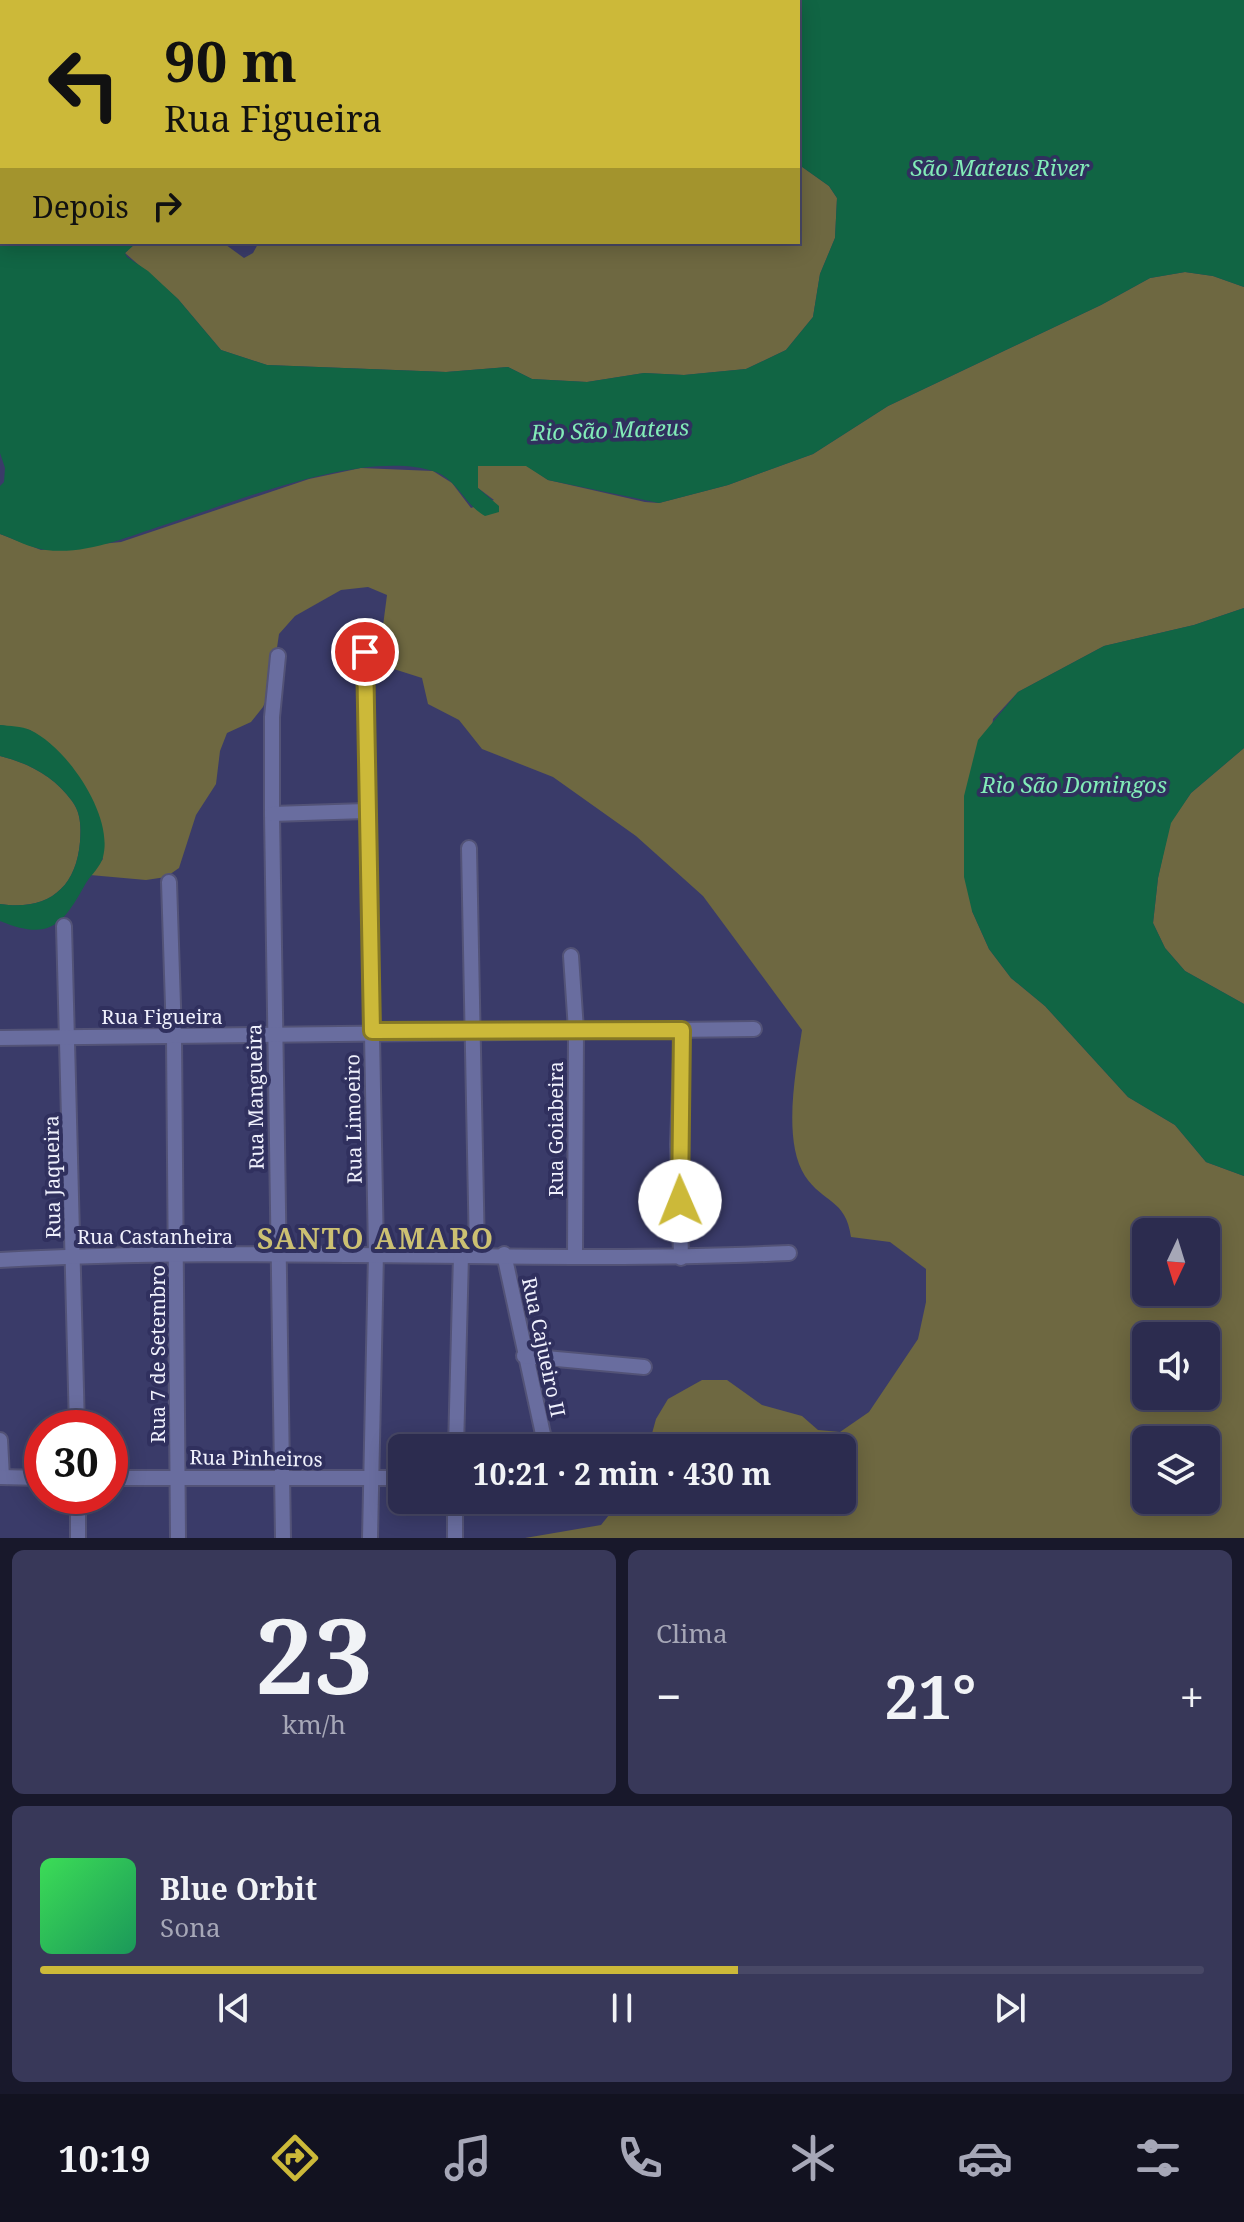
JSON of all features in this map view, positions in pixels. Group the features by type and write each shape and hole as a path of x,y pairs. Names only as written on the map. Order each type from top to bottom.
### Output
{"street":[{"name":"Rua Limoeiro","path":"365,652 376,1253 370,1538"},
{"name":"Rua Mangueira","path":"278,656 272,717 272,814 276,1255 283,1538"},
{"path":"272,814 366,811"},
{"path":"469,848 477,1254"},
{"name":"Rua 7 de Setembro","path":"169,882 174,1036 178,1538"},
{"name":"Rua Jaqueira","path":"64,926 70,1037 77,1410"},
{"name":"Rua Goiabeira","path":"571,956 576,1030 575,1255"},
{"name":"Rua Figueira","path":"1,1038 372,1031 754,1029"},
{"path":"681,1258 678,1144 682,1030"},
{"name":"Rua Castanheira","path":"0,1260 74,1256 376,1253 681,1258 789,1253"},
{"name":"Rua Cajueiro II","path":"504,1254 543,1434"},
{"path":"456,1434 461,1255"},
{"path":"524,1356 644,1367"},
{"path":"0,1440 1,1477 24,1478"},
{"name":"Rua Pinheiros","path":"128,1478 388,1478"},
{"path":"78,1514 78,1538"},
{"path":"455,1514 455,1538"}],"shaded area":[{"path":"800,165 829,186 837,198 835,238 820,274 813,317 786,350 746,369 684,375 644,373 587,382 532,379 508,367 446,372 267,365 221,350 178,299 125,253 135,244 225,244 244,258 253,253 258,244 800,244"},
{"path":"1185,272 1213,276 1244,287 1244,608 1194,625 1104,646 1018,692 993,719 972,911 989,949 1011,978 1045,1006 1128,1097 1175,1125 1206,1162 1244,1176 1244,1538 525,1538 601,1525 610,1514 856,1514 856,1434 652,1434 656,1419 668,1399 702,1380 727,1380 762,1405 802,1416 818,1430 840,1432 869,1412 918,1339 926,1302 926,1269 890,1242 851,1237 844,1215 812,1185 798,1161 792,1125 802,1030 703,896 636,836 553,777 482,749 459,720 428,704 422,678 378,664 387,595 368,587 341,590 295,616 279,634 271,689 263,707 251,722 227,733 220,751 216,784 196,815 179,868 166,877 146,880 90,875 103,859 50,744 30,730 0,725 0,534 41,550 121,542 309,479 361,468 433,471 452,483 471,508 494,500 478,488 477,466 527,466 548,480 659,503 728,485 813,454 888,406 1101,305 1150,278"},
{"path":"1244,748 1244,1004 1185,971 1165,948 1153,923 1158,878 1170,823 1191,793"},
{"path":"0,756 21,762 49,778 65,792 79,815 80,842 72,872 56,893 32,904 0,904"}],"water":[{"name":"São Mateus River","path":"800,0 1244,0 1244,287 1213,276 1185,272 1150,278 1101,305 888,406 813,454 728,485 659,503 548,480 526,466 478,466 478,488 499,506 499,512 485,516 450,481 436,472 407,466 373,467 299,481 106,544 61,551 34,547 0,534 0,486 4,482 5,468 0,453 0,244 135,244 125,253 127,257 148,271 178,299 221,350 267,365 446,372 508,367 532,379 587,382 644,373 684,375 746,369 786,350 813,317 820,274 835,238 837,198 829,186 800,165"},
{"name":"Rio São Domingos","path":"1244,608 1244,748 1191,793 1171,823 1158,878 1153,923 1165,948 1185,971 1244,1004 1244,1176 1206,1162 1175,1125 1128,1097 1045,1006 1011,978 989,949 972,911 964,877 964,796 978,740 1018,692 1104,646 1194,625"},
{"path":"0,725 30,730 59,751 94,803 105,840 100,864 70,909 62,919 44,929 32,930 0,921 0,904 32,904 45,900 65,884 77,858 79,815 65,792 49,778 21,762 0,756"}],"district":[{"name":"SANTO AMARO","path":"376,1238"}],"route":[{"path":"365,652 372,1031 682,1030 678,1144 680,1201"}],"water label":[{"name":"Rio São Mateus","path":"610,429"}]}
